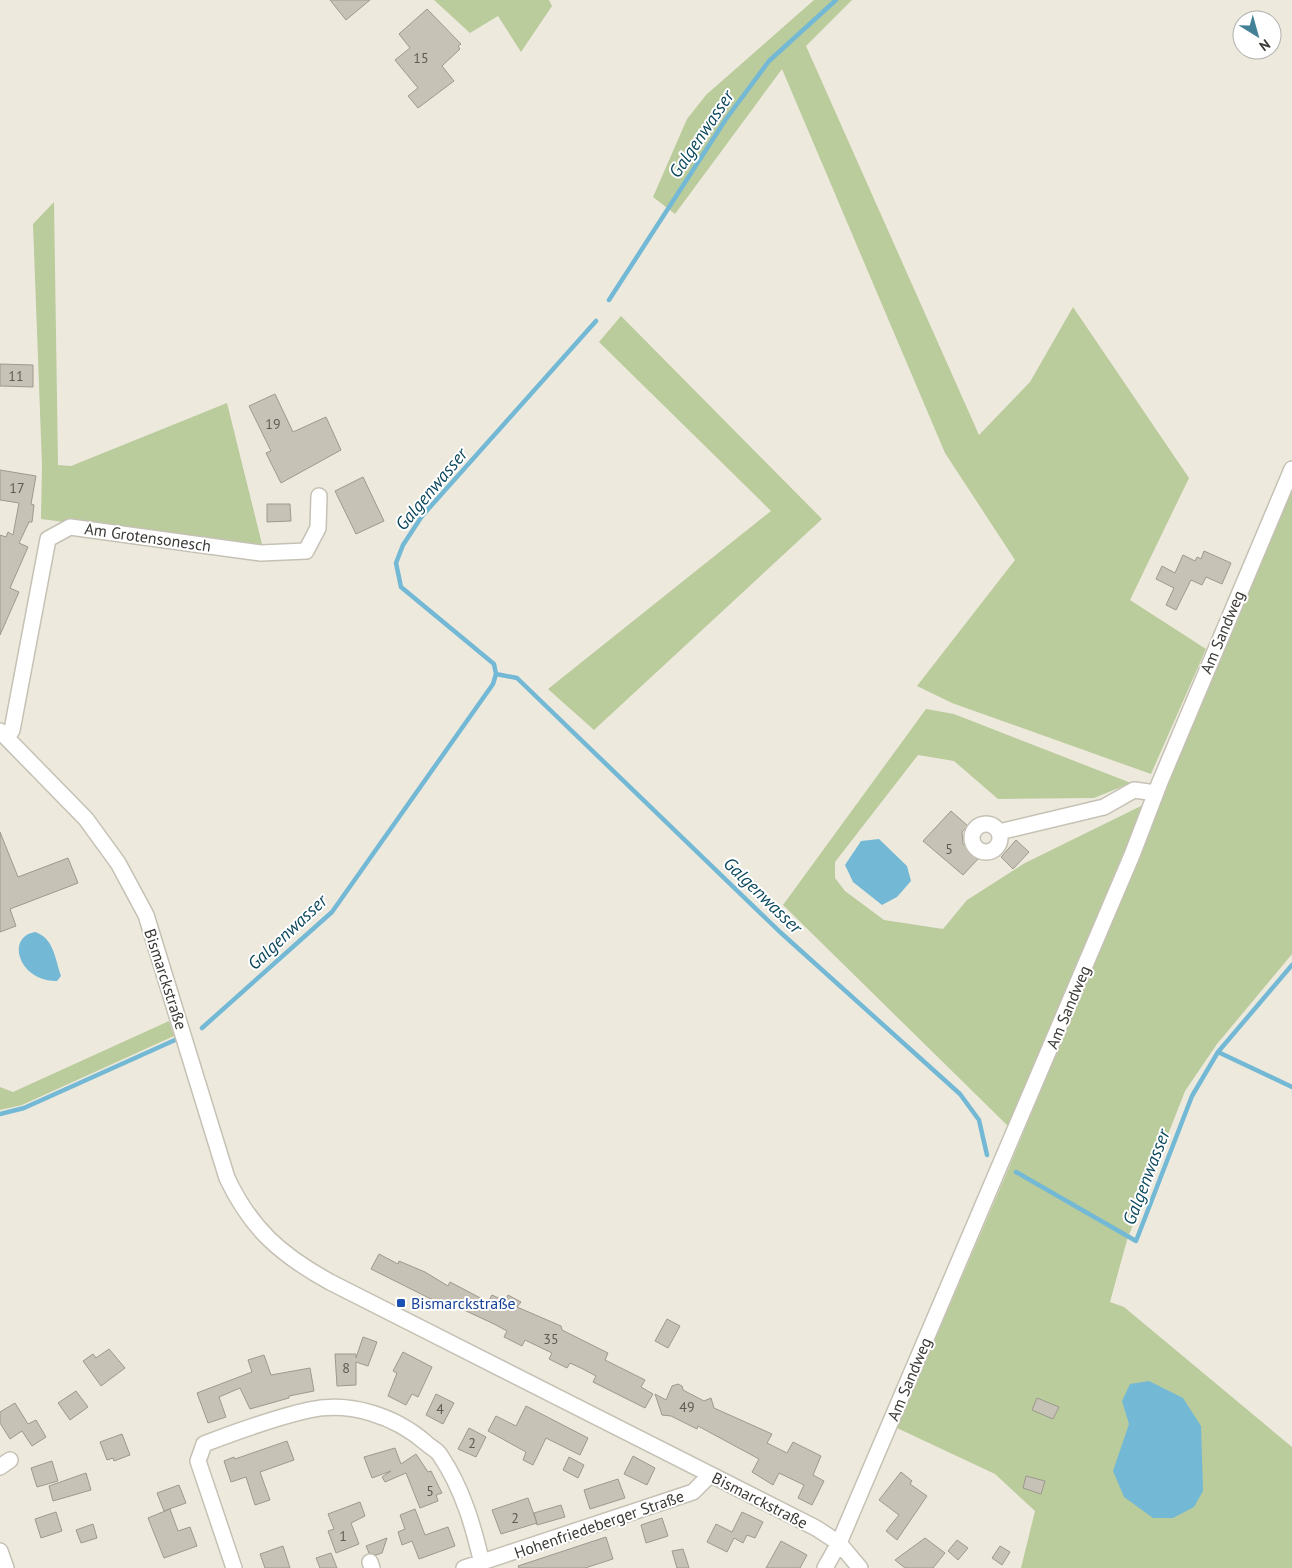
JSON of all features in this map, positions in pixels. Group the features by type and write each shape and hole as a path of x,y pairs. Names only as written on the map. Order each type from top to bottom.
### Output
{"street":[{"name":"Am Sandweg","path":"838,1543 1006,1154 1292,469"},
{"name":"Am Grotensonesch","path":"4,735 12,730 48,539 70,527 261,553 306,550 318,528 318,496"},
{"name":"Bismarckstraße","path":"4,735 86,818 118,863 146,915 227,1178 246,1213 260,1231 289,1258 308,1270 816,1528 838,1543 860,1568"},
{"path":"999,832 1104,806 1134,790 1156,793"},
{"path":"234,1568 198,1460 204,1444 310,1410 336,1408 384,1417 415,1434 439,1454 468,1508 482,1565"},
{"name":"Hohenfriedeberger Straße","path":"464,1568 482,1565 693,1492 710,1474"},
{"path":"825,1568 838,1543"},
{"path":"0,1551 6,1568"}],"green space":[{"path":"434,0 549,0 552,6 521,52 498,16 470,33"},
{"path":"814,0 852,0 806,46 979,435 1030,382 1073,307 1189,478 1130,600 1206,649 1151,774 952,703 917,686 1015,560 945,453 782,69 675,214 653,197 687,119 706,95"},
{"path":"54,202 58,465 71,466 227,403 263,548 41,519 42,465 33,224"},
{"path":"621,316 822,519 594,730 548,689 771,511 599,342"},
{"path":"1292,486 1292,954 1217,1044 1185,1091 1127,1240 1110,1302 1124,1307 1292,1447 1292,1568 1021,1568 1035,1511 995,1474 897,1428 1005,1177"},
{"path":"926,709 954,714 1131,783 1094,798 998,799 954,761 918,755 835,862 835,878 845,891 884,920 943,929 967,900 1025,863 1143,805 1010,1128 783,905"},
{"path":"169,1021 174,1036 22,1105 0,1110 0,1087 13,1092"}],"water":[{"path":"879,839 907,866 911,881 897,897 882,905 853,882 845,865 861,841"},
{"path":"35,932 46,939 53,950 61,976 57,981 44,979 33,974 20,959 20,942 26,936"},
{"path":"1149,1381 1183,1398 1201,1426 1203,1491 1194,1507 1173,1518 1153,1518 1124,1497 1113,1471 1129,1424 1122,1401 1130,1384"}],"building":[{"path":"330,0 370,0 346,20"},
{"path":"427,9 461,44 458,46 460,49 442,66 454,81 418,108 408,96 418,88 395,60 410,48 399,34"},
{"path":"0,364 33,365 33,387 0,386"},
{"path":"275,394 293,432 326,417 341,450 281,483 266,453 271,451 249,406"},
{"path":"0,470 36,476 31,504 34,505 32,522 29,522 19,543 28,547 10,588 19,592 0,635 0,535 6,537 8,532 13,535 19,503 0,500"},
{"path":"363,477 384,521 356,534 335,491"},
{"path":"267,504 290,504 291,521 267,522"},
{"path":"1204,551 1231,563 1222,584 1206,577 1202,585 1191,580 1176,610 1166,605 1174,588 1156,579 1162,566 1175,573 1183,555 1195,561 1197,557 1201,559"},
{"path":"951,811 968,826 962,832 963,844 978,859 963,875 923,841"},
{"path":"0,832 18,877 68,858 78,883 10,909 16,926 0,932"},
{"path":"1016,840 1029,852 1013,869 1001,857"},
{"path":"379,1254 398,1264 399,1261 425,1272 448,1286 450,1282 488,1302 492,1295 505,1301 508,1295 521,1302 517,1307 561,1326 562,1330 608,1353 605,1360 645,1380 641,1387 653,1394 645,1408 593,1382 596,1376 583,1369 570,1363 567,1368 549,1359 552,1353 525,1340 522,1346 504,1337 507,1331 494,1324 447,1302 445,1306 371,1269"},
{"path":"667,1319 680,1326 668,1348 655,1341"},
{"path":"363,1337 377,1342 368,1366 356,1362 356,1385 337,1386 335,1354 356,1354 356,1358"},
{"path":"109,1349 125,1368 101,1386 83,1361 93,1354 96,1358"},
{"path":"403,1352 432,1367 418,1397 412,1394 406,1405 388,1396 397,1373 393,1371"},
{"path":"264,1355 271,1375 310,1368 314,1391 289,1396 289,1398 250,1409 240,1388 219,1397 226,1417 208,1423 197,1393 252,1372 248,1360"},
{"path":"678,1384 682,1386 683,1390 704,1401 711,1398 714,1408 772,1434 767,1443 787,1453 793,1442 821,1456 813,1475 824,1481 812,1505 798,1498 804,1485 779,1473 773,1485 752,1472 759,1459 698,1426 697,1429 671,1416 662,1415 655,1394 666,1400 672,1386"},
{"path":"76,1391 88,1407 70,1420 58,1403"},
{"path":"436,1394 454,1403 443,1424 426,1415"},
{"path":"1037,1398 1059,1407 1053,1419 1032,1410"},
{"path":"15,1403 28,1424 36,1420 46,1437 32,1446 22,1431 10,1439 0,1423 0,1412"},
{"path":"526,1406 588,1438 580,1455 546,1438 533,1465 523,1460 526,1452 488,1431 496,1416 516,1426"},
{"path":"469,1428 486,1437 476,1457 458,1449"},
{"path":"122,1434 130,1455 114,1461 113,1458 107,1460 100,1442"},
{"path":"287,1441 294,1460 260,1472 270,1500 255,1505 246,1477 231,1482 224,1461"},
{"path":"395,1448 401,1464 416,1454 428,1472 431,1471 442,1493 436,1495 438,1501 420,1508 406,1473 385,1482 382,1477 391,1471 372,1478 364,1457"},
{"path":"633,1456 655,1468 647,1485 624,1474"},
{"path":"569,1457 584,1465 578,1478 563,1470"},
{"path":"52,1461 58,1481 37,1487 31,1468"},
{"path":"901,1472 912,1481 910,1484 927,1496 897,1540 886,1531 899,1515 879,1500"},
{"path":"86,1473 91,1490 53,1501 49,1486"},
{"path":"1026,1476 1045,1481 1041,1494 1023,1488"},
{"path":"618,1479 625,1498 590,1509 584,1490"},
{"path":"179,1485 186,1503 164,1511 157,1493"},
{"path":"528,1498 537,1523 501,1534 492,1510"},
{"path":"360,1502 365,1516 351,1523 359,1544 336,1553 328,1531 334,1529 328,1514"},
{"path":"561,1505 565,1517 537,1525 534,1513"},
{"path":"170,1509 178,1531 190,1527 197,1546 164,1558 148,1518"},
{"path":"415,1509 425,1535 448,1527 455,1546 419,1559 412,1541 402,1545 398,1532 405,1529 400,1515"},
{"path":"56,1512 62,1531 41,1538 35,1519"},
{"path":"742,1512 763,1522 755,1538 747,1535 743,1543 734,1538 727,1552 707,1542 716,1524 732,1532"},
{"path":"662,1518 668,1536 646,1543 641,1525"},
{"path":"93,1524 97,1538 81,1543 76,1530"},
{"path":"606,1537 613,1559 585,1568 519,1568 518,1566"},
{"path":"387,1538 382,1553 376,1555 369,1553 366,1546"},
{"path":"925,1538 945,1553 933,1568 905,1568 895,1560"},
{"path":"957,1540 968,1548 958,1560 948,1551"},
{"path":"781,1541 807,1555 800,1568 766,1568"},
{"path":"283,1546 290,1568 265,1568 260,1554"},
{"path":"1000,1546 1010,1552 1002,1565 992,1558"},
{"path":"683,1549 689,1568 677,1568 672,1551"},
{"path":"331,1553 337,1568 320,1568 316,1558"}],"waterway":[{"name":"Galgenwasser","path":"609,300 726,119 769,61 836,0"},
{"name":"Galgenwasser","path":"202,1028 332,912 493,684 496,674 494,664 401,587 396,563 403,545 422,516 596,321"},
{"name":"Galgenwasser","path":"496,674 517,678 780,932 960,1094 979,1120 987,1155"},
{"name":"Galgenwasser","path":"1016,1172 1136,1241 1192,1096 1218,1052 1292,965"},
{"name":"Galgenwasser","path":"0,1114 24,1108 175,1040"},
{"name":"Galgenwasser","path":"1218,1052 1292,1087"}],"place":[{"name":"Bismarckstraße","path":"401,1303"}]}
